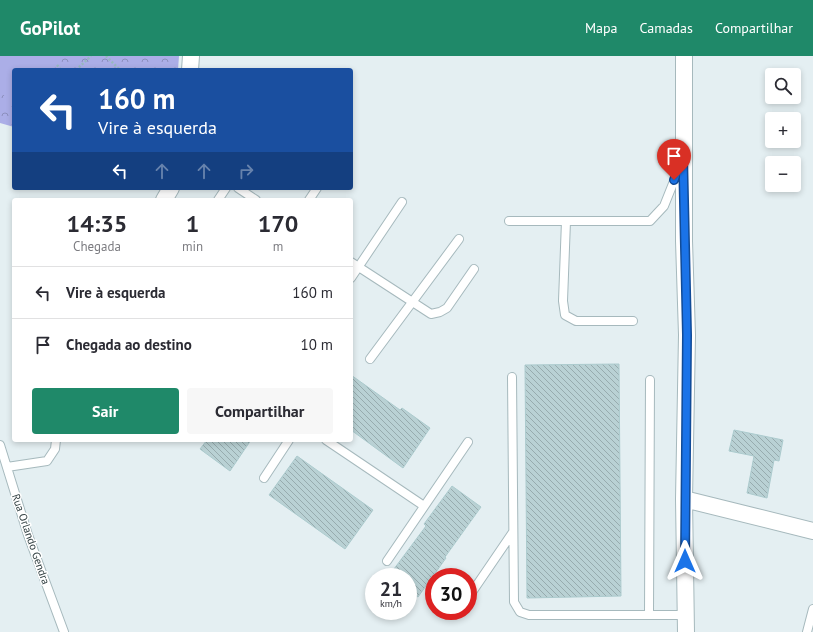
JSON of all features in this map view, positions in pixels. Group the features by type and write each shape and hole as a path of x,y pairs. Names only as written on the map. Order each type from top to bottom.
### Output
{"street":[{"path":"190,68 191,56"},
{"path":"684,56 683,156 687,335 684,499 686,632"},
{"path":"684,499 813,531"}],"lane":[{"path":"509,221 650,221 664,206 683,156"},
{"path":"241,190 253,198"},
{"path":"353,275 402,202"},
{"path":"566,221 562,301 565,315 576,321 633,321"},
{"path":"370,359 459,239"},
{"path":"353,263 431,314 440,312 447,308 474,269"},
{"path":"512,377 514,602 520,612 529,615 685,615"},
{"path":"649,615 650,380"},
{"path":"7,467 47,461 55,449 56,442"},
{"path":"264,478 288,442"},
{"path":"329,442 424,506"},
{"path":"387,561 468,442"},
{"name":"Rua Orlando Gendra","path":"0,445 28,535 64,632"},
{"path":"477,585 513,532"},
{"path":"807,632 813,609"}],"path":[{"path":"78,68 91,56"},
{"path":"106,56 118,68"}],"green space":[{"path":"0,56 179,56 178,68 12,68 12,126 0,123"},
{"path":"4,56 57,56 62,61 54,68 12,68 12,105 0,91 0,60"}],"building":[{"path":"619,364 621,596 527,598 525,365"},
{"path":"353,376 400,410 402,408 430,428 403,468 353,431"},
{"path":"734,430 783,440 779,461 774,460 767,498 747,493 754,456 729,451"},
{"path":"205,442 250,442 230,471 200,449"},
{"path":"297,456 373,510 345,549 269,495"},
{"path":"452,486 481,507 439,568 425,568 425,587 418,597 417,568 395,568 426,526 424,524"}],"route":[{"path":"674,180 683,156 687,335 684,499 685,561"}]}
